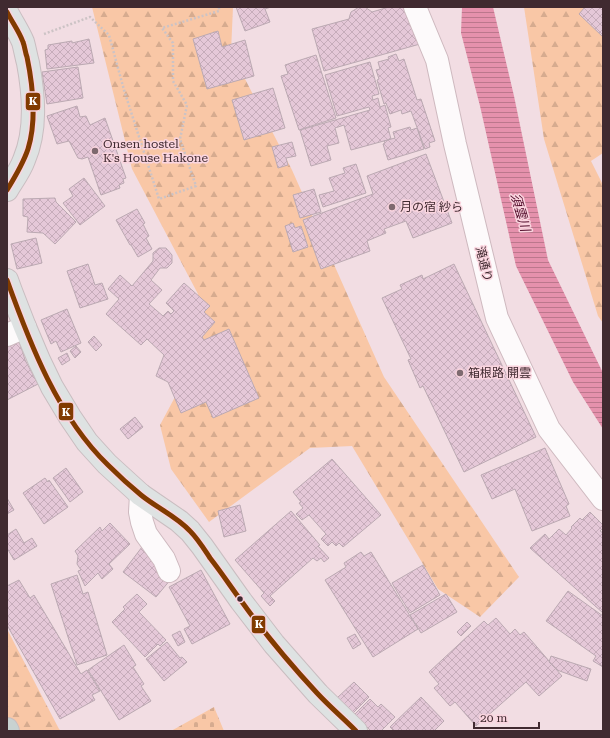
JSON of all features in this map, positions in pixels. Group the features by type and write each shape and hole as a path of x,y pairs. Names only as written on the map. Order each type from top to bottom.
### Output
{"main road":[{"path":"7,12 23,41 29,70 33,108 33,123 28,150 24,161 7,190"},
{"path":"7,280 11,291 16,331 39,360 52,387 87,442 107,464 141,495 179,521 190,531 274,644 318,694 356,731"}],"street":[{"name":"滝通り","path":"416,7 437,60 497,318 549,430 603,499"},
{"path":"141,495 140,512 146,534 164,559 169,571"}],"path":[{"path":"23,41 90,17 109,35 124,90 159,199 196,186 180,139 187,105 173,82 173,43 162,28 219,11 219,7"}],"green space":[{"path":"92,7 233,7 231,52 292,170 384,377 519,577 480,617 438,589 352,446 310,448 209,522 171,469 160,425 198,354 198,294 132,169"},
{"path":"524,7 603,7 603,153 591,161 603,185 603,323 598,316 544,139"},
{"path":"7,629 59,729 61,731 7,731"},
{"path":"214,707 224,731 171,731"}],"water":[{"name":"須雲川","path":"462,7 493,7 514,96 548,260 603,373 603,429 573,382 516,266 480,106 461,33"}],"building":[{"path":"236,7 271,7 265,9 270,22 245,31"},
{"path":"359,7 365,7 372,12 389,7 408,7 420,44 324,71 312,29 349,19 351,12"},
{"path":"585,7 603,7 603,37 579,14"},
{"path":"218,31 222,47 245,40 254,76 207,89 193,39"},
{"path":"89,39 94,63 47,69 45,50 48,49 48,45 72,41 72,43"},
{"path":"396,54 399,61 404,59 417,100 421,99 435,141 429,143 430,147 425,149 411,111 402,114 401,110 390,114 386,103 384,104 377,80 379,79 376,70 380,69 378,62 389,59 388,57"},
{"path":"316,55 336,118 299,130 281,76 288,74 285,65"},
{"path":"370,62 379,94 372,96 373,100 378,98 380,107 385,105 391,127 388,128 391,139 351,150 344,125 335,128 339,143 327,146 331,160 311,166 300,130 370,110 369,107 337,116 325,75"},
{"path":"78,67 83,98 47,104 42,72"},
{"path":"273,88 285,128 244,140 232,100"},
{"name":"Onsen hostel K's House Hakone","path":"77,106 80,117 86,116 90,125 105,118 126,178 123,179 124,183 119,185 120,188 101,195 88,157 82,159 78,158 69,141 57,144 47,116"},
{"path":"410,127 411,130 417,128 424,149 388,160 383,144 385,143 384,141 395,138 393,132"},
{"path":"292,142 296,156 286,158 288,165 278,168 272,147"},
{"name":"月の宿 紗ら","path":"426,154 452,223 413,238 406,221 384,229 386,233 367,241 370,251 321,269 303,220 373,194 367,176"},
{"path":"356,164 366,193 323,207 319,195 334,191 329,178 345,173 343,168"},
{"path":"84,178 105,206 80,225 63,203 73,196 69,189"},
{"path":"314,189 321,212 300,218 293,195"},
{"path":"55,198 56,202 76,222 55,244 43,233 27,232 28,217 23,216 23,199"},
{"path":"137,209 145,223 143,224 149,236 146,238 152,249 138,257 116,220"},
{"path":"293,223 295,228 301,226 308,247 293,252 285,226"},
{"path":"36,238 42,263 17,269 11,244"},
{"path":"159,248 166,248 172,255 172,263 167,268 160,268 151,280 162,290 149,304 163,316 168,311 171,314 174,311 166,303 184,283 210,306 204,312 215,322 202,337 204,340 229,329 259,398 213,418 206,402 181,413 168,382 156,376 164,355 147,339 141,345 106,314 119,299 108,289 120,275 132,286 153,261 153,253"},
{"path":"88,264 95,285 102,283 108,299 80,308 67,271"},
{"name":"箱根路 開雲","path":"454,264 536,437 464,472 423,386 420,388 408,360 411,359 382,298 402,289 400,285 422,275 423,279"},
{"path":"67,309 81,343 61,352 56,341 51,344 41,320"},
{"path":"94,336 102,345 96,351 88,342"},
{"path":"19,340 25,360 38,384 7,400 7,347"},
{"path":"76,346 81,352 75,358 70,351"},
{"path":"67,353 70,360 62,365 58,358"},
{"path":"135,417 143,427 128,439 120,429"},
{"path":"545,448 569,504 566,506 570,516 532,531 515,489 492,499 481,475"},
{"path":"332,459 381,515 343,547 339,543 336,546 332,542 328,546 321,539 326,534 309,515 302,520 296,514 303,508 299,503 301,502 293,492"},
{"path":"66,468 83,492 70,502 53,478"},
{"path":"45,478 48,482 49,480 68,507 44,524 23,493"},
{"path":"7,498 14,510 7,514"},
{"path":"240,505 246,531 224,537 218,511"},
{"path":"291,511 329,558 324,562 321,558 317,561 313,558 270,596 275,601 270,606 261,596 264,593 235,560"},
{"path":"590,512 603,525 603,528 600,531 603,533 603,613 530,548 545,534 549,539 559,529 566,535 572,528 571,527 580,518 582,520"},
{"path":"110,523 130,544 109,564 113,569 102,579 98,573 85,586 78,571 81,570 77,564 78,556 75,551 100,527 102,531"},
{"path":"16,529 24,543 32,538 37,546 14,560 7,548 7,535"},
{"path":"142,547 160,561 156,567 171,579 156,597 123,572"},
{"path":"361,552 364,556 371,552 418,629 373,657 325,580 346,567 344,563"},
{"path":"423,565 440,595 410,613 392,583"},
{"path":"201,570 230,624 192,644 184,629 190,626 169,587"},
{"path":"77,575 83,594 88,592 107,655 77,665 51,584"},
{"path":"19,580 30,598 34,595 81,674 87,670 100,691 92,695 95,700 60,719 7,625 7,586"},
{"path":"568,591 603,616 603,667 593,661 596,656 546,621"},
{"path":"137,594 147,604 139,612 166,640 160,646 158,644 145,657 112,622 125,609 123,607"},
{"path":"446,594 457,612 421,633 410,615"},
{"path":"496,618 510,634 515,629 520,635 524,632 562,676 539,696 526,682 476,726 455,702 450,706 434,688 439,684 429,672 484,621 488,625"},
{"path":"467,622 471,626 461,636 457,632"},
{"path":"180,631 185,642 178,646 172,635"},
{"path":"355,634 361,644 353,649 347,638"},
{"path":"167,642 180,658 182,657 187,662 164,681 146,659"},
{"path":"124,645 136,665 133,667 144,684 141,686 151,701 119,720 88,670"},
{"path":"551,656 591,669 587,681 557,670 549,662"},
{"path":"354,682 369,697 353,713 337,698"},
{"path":"421,697 444,721 434,731 394,731 390,727"},
{"path":"370,699 378,707 381,704 395,717 381,731 371,731 354,715"}],"transit line":[{"name":"K","path":"7,12 20,34 24,46 31,80 33,103 31,138 28,149 7,190"},
{"name":"K","path":"7,280 25,329 47,378 74,425 90,446 108,465 147,500 179,521 193,534 278,649 326,703 356,731"}],"place":[{"name":"Onsen hostel K's House Hakone","path":"95,151"},
{"name":"月の宿 紗ら","path":"392,207"},
{"name":"箱根路 開雲","path":"460,373"}]}
